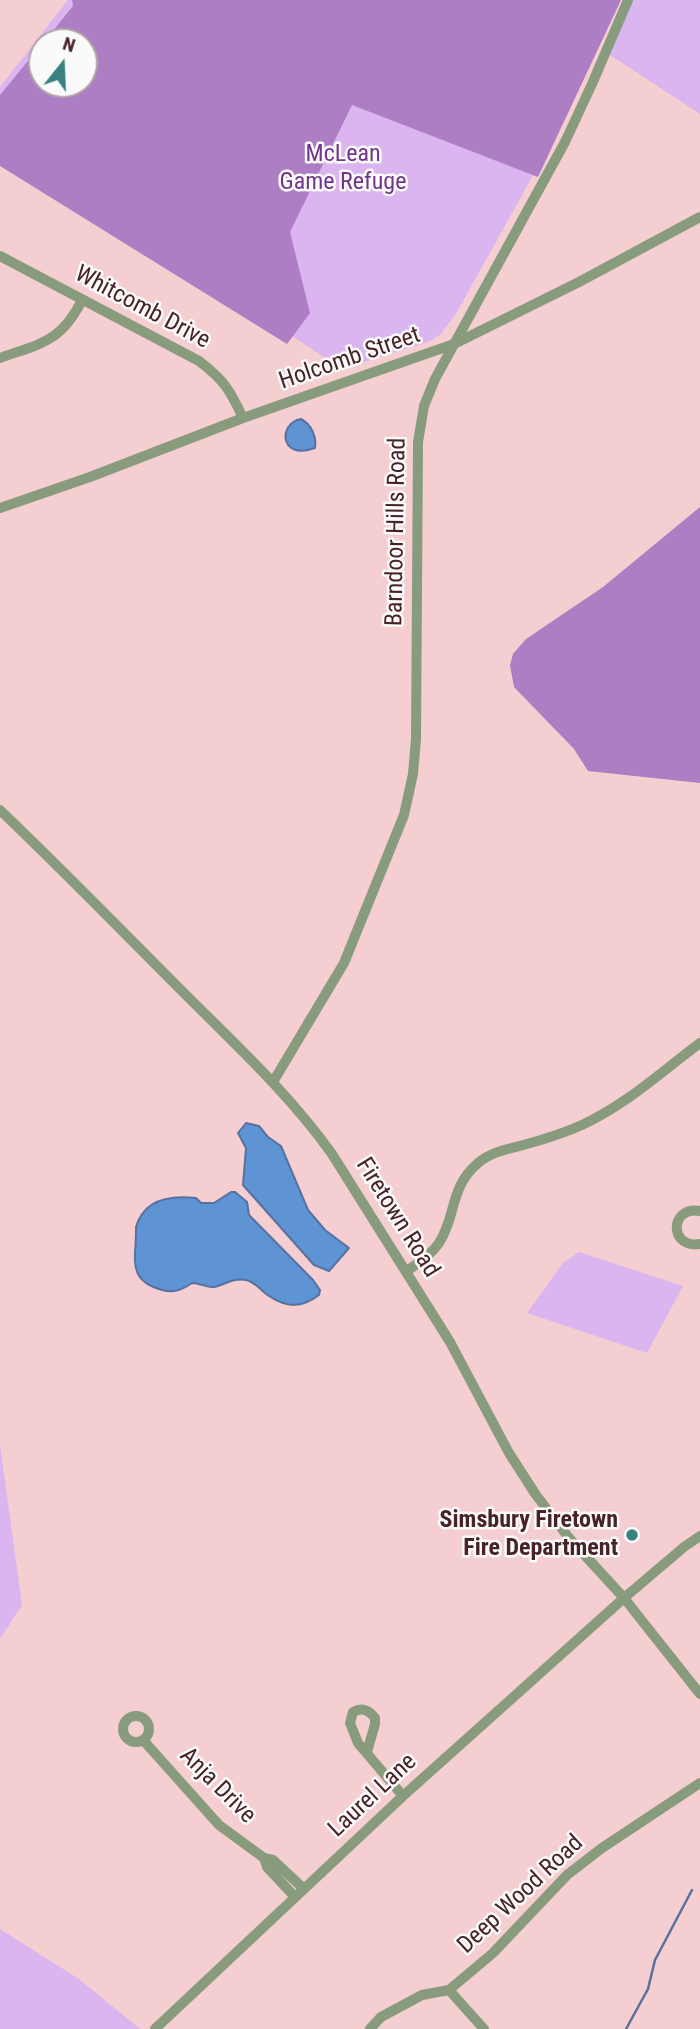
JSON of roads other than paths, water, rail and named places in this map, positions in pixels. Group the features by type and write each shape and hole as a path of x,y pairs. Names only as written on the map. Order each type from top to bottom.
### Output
{"street":[{"name":"Barndoor Hills Road","path":"272,1082 344,963 410,795 415,739 418,442 424,406 435,379 565,142 628,0"},
{"name":"Holcomb Street","path":"0,508 454,344 579,282 700,217"},
{"name":"Whitcomb Drive","path":"0,256 199,361 229,389 243,418"},
{"path":"0,358 38,345 59,333 69,323 82,300"},
{"name":"Firetown Road","path":"0,810 272,1082 314,1129 407,1271 450,1342 509,1453 536,1495 569,1538 624,1598 700,1694"},
{"path":"407,1271 427,1256 440,1241 458,1188 487,1156 563,1133 604,1114 700,1043"},
{"path":"700,1211 690,1210 680,1216 677,1227 677,1233 685,1242 691,1245 700,1244"},
{"name":"Laurel Lane","path":"155,2029 403,1796 624,1598 700,1536"},
{"name":"Anja Drive","path":"143,1740 219,1825 264,1857 273,1860 304,1889"},
{"path":"366,1752 403,1796"},
{"name":"Deep Wood Road","path":"370,2029 381,2017 422,1995 449,1990 493,1953 567,1875 601,1848 700,1783"},
{"name":"Anja Drive","path":"264,1857 267,1867 295,1897"},
{"path":"449,1990 484,2029"}],"water":[{"path":"301,419 312,431 315,448 294,450 286,440 288,427"},
{"path":"246,1123 259,1126 281,1146 308,1210 325,1230 349,1248 329,1271 314,1265 243,1185 246,1148 238,1133"},
{"path":"235,1192 247,1202 249,1215 313,1280 320,1290 319,1295 294,1305 276,1300 246,1280 214,1287 192,1283 170,1291 150,1286 142,1280 136,1266 136,1227 145,1210 159,1201 177,1197 214,1203"}],"waterway":[{"path":"626,2029 648,1989 655,1960 692,1890"}],"place":[{"name":"Simsbury Firetown Fire Department","path":"632,1535"}],"park label":[{"name":"McLean Game Refuge","path":"343,169"}]}
